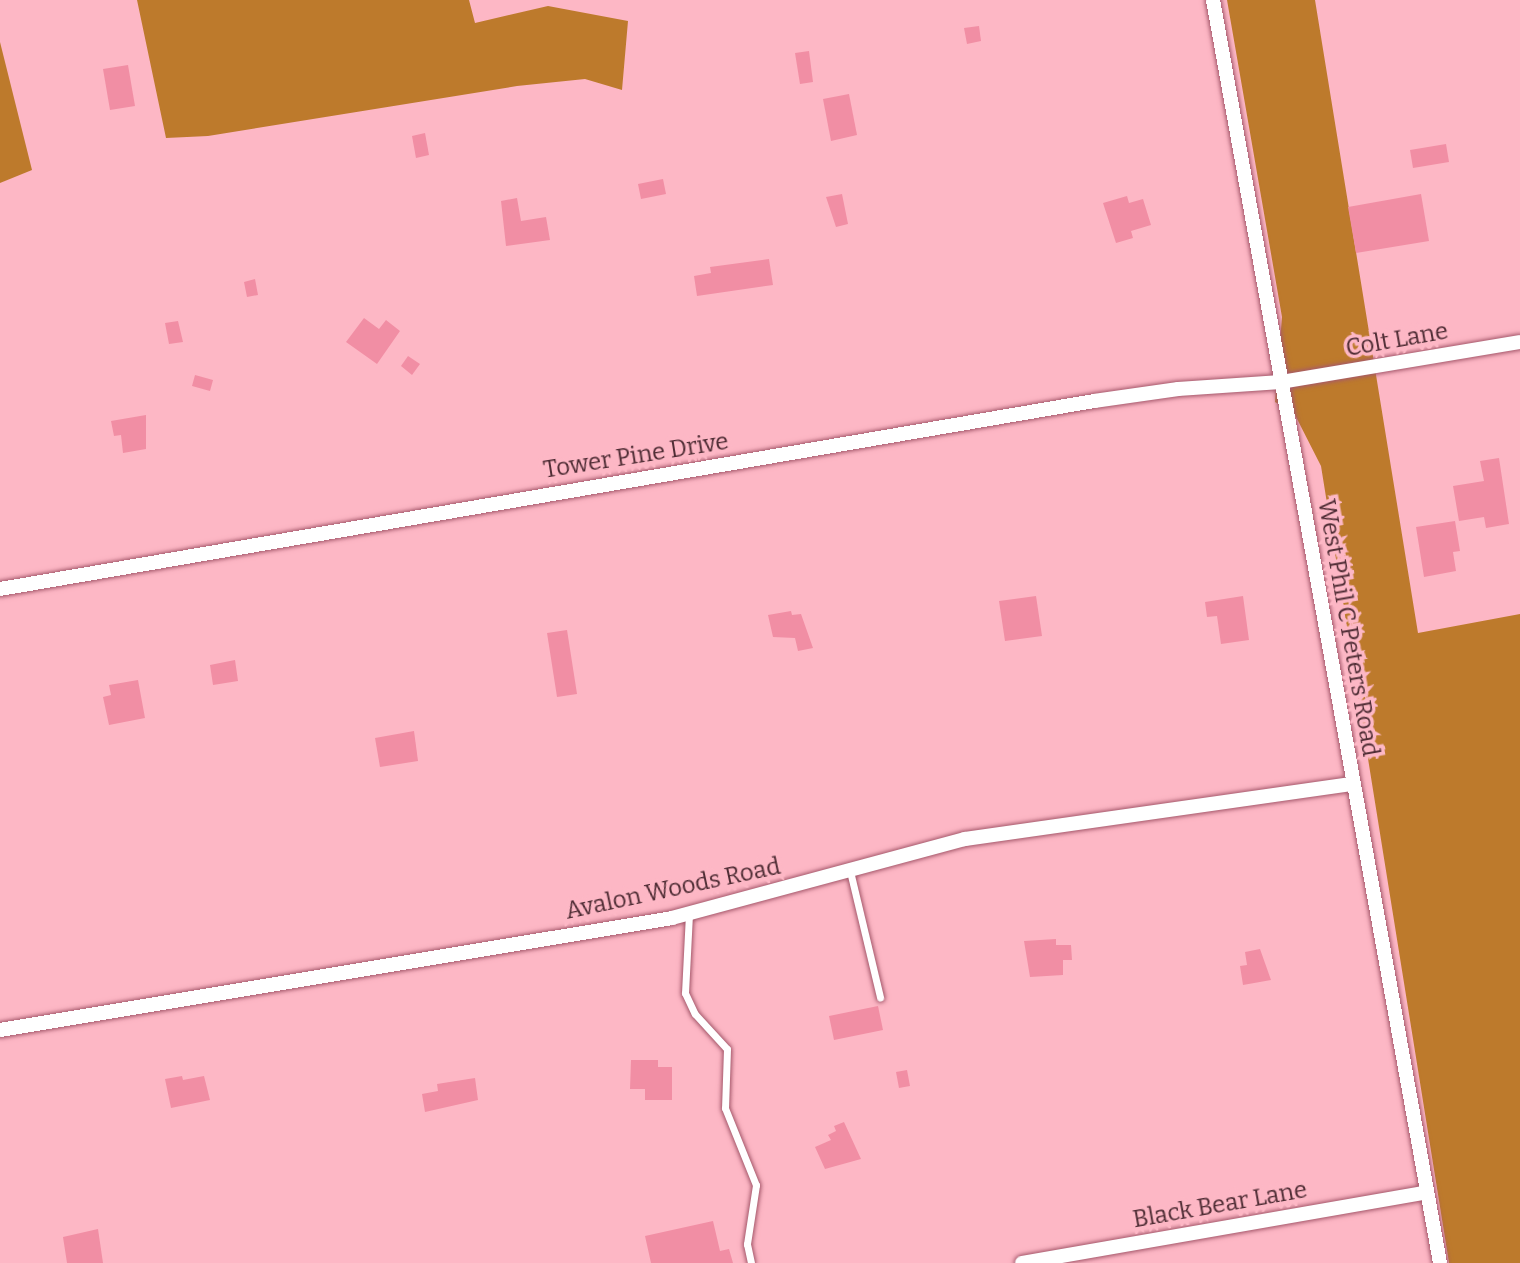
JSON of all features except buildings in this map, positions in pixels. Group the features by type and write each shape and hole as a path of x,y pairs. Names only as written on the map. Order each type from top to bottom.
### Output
{"street":[{"name":"West Phil C Peters Road","path":"1213,0 1440,1263"},
{"name":"Colt Lane","path":"1281,382 1520,342"},
{"name":"Tower Pine Drive","path":"0,589 1094,401 1178,389 1281,382"},
{"name":"Avalon Woods Road","path":"0,1030 689,914 965,839 1353,784"},
{"name":"Black Bear Lane","path":"1022,1263 1427,1192"}],"lane":[{"path":"850,871 880,997"},
{"path":"689,914 685,993 695,1014 727,1049 725,1108 756,1185 747,1244 751,1263"}],"shaded area":[{"path":"137,0 469,0 475,23 548,6 628,21 622,90 585,79 517,86 208,136 166,138"},
{"path":"1227,0 1315,0 1418,633 1520,614 1520,1263 1449,1263 1321,466 1294,413 1275,402 1282,317"},
{"path":"0,42 32,170 0,183"}]}
